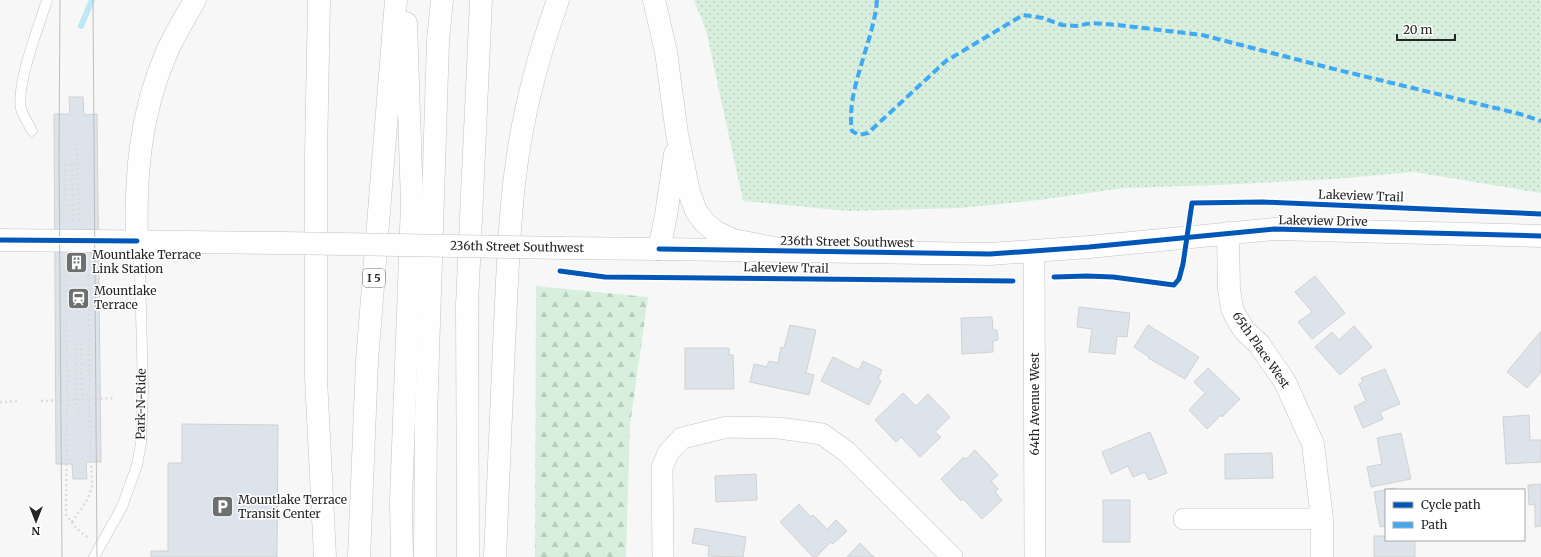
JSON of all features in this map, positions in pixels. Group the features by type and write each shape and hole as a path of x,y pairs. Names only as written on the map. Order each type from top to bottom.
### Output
{"main road":[{"path":"137,241 136,209 139,152 145,120 154,87 167,53 195,0"},
{"path":"319,0 316,154 316,378 325,557"},
{"name":"I 5","path":"359,557 362,448 367,361 396,0"},
{"path":"402,557 401,501 412,202 406,0"},
{"path":"425,557 426,417 438,41 442,0"},
{"path":"468,557 467,305 481,0"},
{"path":"495,557 505,326 511,213 515,176 528,104 539,59 558,0"},
{"path":"654,0 666,52 677,134 689,192 696,212 704,222 716,232 733,240 790,251"},
{"path":"659,249 671,189 677,134"},
{"name":"Lakeview Drive","path":"1034,251 1274,229 1541,236"},
{"name":"65th Place West","path":"1228,233 1229,289 1232,308 1244,330 1259,344 1285,382 1313,444 1322,519 1322,557"},
{"name":"236th Street Southwest","path":"0,240 990,254 1034,251"}],"street":[{"name":"64th Avenue West","path":"1034,251 1035,557"},
{"path":"662,557 662,468 668,453 682,438 727,427 779,428 822,434 847,452 952,557"},
{"path":"1184,519 1322,519"}],"lane":[{"path":"32,131 21,109 21,89 46,0"},
{"name":"Park-N-Ride","path":"94,557 122,507 136,469 141,443 143,390 140,273 137,241"}],"path":[{"path":"77,143 80,221"},
{"path":"72,164 74,222"},
{"path":"66,206 66,165 78,164"},
{"path":"66,265 66,515 77,529 88,538"},
{"path":"72,522 87,500 92,486 89,399 88,274"},
{"path":"76,343 76,399 79,414"},
{"path":"81,343 82,399"},
{"path":"41,402 114,398"},
{"path":"0,402 20,402"}],"green space":[{"path":"694,0 1541,0 1541,193 1414,172 1334,179 1123,188 1039,200 961,208 848,211 743,201 706,30"},
{"path":"536,286 648,297 630,425 626,557 535,557"}],"building":[{"name":"Mountlake Terrace Link Station","path":"69,97 83,97 84,115 97,114 101,462 86,462 87,479 73,479 72,464 56,464 54,114 70,114"},
{"path":"1315,276 1345,313 1312,339 1298,322 1312,312 1295,292"},
{"path":"1079,307 1130,313 1127,337 1117,336 1115,354 1089,352 1092,329 1077,327"},
{"path":"992,317 993,330 997,330 998,340 993,341 993,352 962,354 961,318"},
{"path":"790,325 816,330 806,373 814,375 809,395 750,382 754,364 767,367 769,361 778,363 781,347 784,348"},
{"path":"1148,325 1199,357 1185,379 1148,358 1149,357 1134,347"},
{"path":"1354,326 1372,347 1340,375 1315,347 1332,332 1339,340"},
{"path":"1541,331 1541,372 1527,388 1507,372"},
{"path":"685,348 729,348 729,355 733,355 734,389 685,389"},
{"path":"833,357 859,370 863,361 882,370 878,379 881,381 869,405 821,381"},
{"path":"1208,368 1240,399 1222,417 1221,415 1207,429 1189,410 1205,393 1194,382"},
{"path":"1385,369 1400,404 1380,412 1383,419 1363,428 1354,407 1366,401 1359,384 1363,382 1361,378"},
{"path":"903,393 916,406 928,394 950,417 935,432 941,437 920,457 901,437 896,442 875,420"},
{"path":"1529,415 1530,440 1541,440 1541,462 1506,464 1503,417"},
{"name":"Mountlake Terrace Transit Center","path":"182,424 278,425 277,557 151,557 151,551 168,551 168,463 182,463"},
{"path":"1150,432 1167,473 1149,480 1145,472 1133,477 1128,466 1111,474 1102,452"},
{"path":"1401,433 1411,479 1371,487 1367,467 1382,464 1377,438"},
{"path":"975,450 998,475 991,481 998,489 995,492 1002,500 982,519 963,499 961,501 941,479 964,457 966,459"},
{"path":"1272,453 1273,478 1225,479 1225,454"},
{"path":"756,474 757,500 716,502 715,476"},
{"path":"1541,484 1541,526 1535,527 1535,504 1529,505 1528,485"},
{"path":"1385,490 1385,526 1380,527 1374,492"},
{"path":"1103,500 1130,500 1130,542 1103,542"},
{"path":"799,504 811,517 813,515 827,529 836,520 847,531 833,544 831,542 816,557 813,557 780,522"},
{"path":"695,528 746,537 743,557 708,556 709,546 692,543"},
{"path":"1374,536 1385,536 1385,541 1415,541 1415,557 1374,557"},
{"path":"860,543 874,557 847,557"}],"waterway":[{"path":"81,26 92,0"}],"tram line":[{"path":"60,0 59,156 62,557"},
{"path":"93,0 97,557"}],"marked path":[{"path":"877,0 875,16 856,83 853,100 851,116 852,131 859,135 868,133 946,61 1023,15 1043,18 1062,25 1076,26 1092,23 1202,35 1520,114 1541,121"}],"cycle path":[{"name":"Lakeview Trail","path":"1054,277 1113,277 1174,285 1179,279 1183,264 1192,203 1263,202 1541,214"},
{"path":"659,249 990,254 1089,247 1274,229 1541,236"},
{"path":"0,240 137,241"},
{"name":"Lakeview Trail","path":"560,271 605,277 1013,281"}],"place":[{"name":"Mountlake Terrace Link Station","path":"77,262"},
{"name":"Mountlake Terrace","path":"78,298"},
{"name":"Mountlake Terrace Transit Center","path":"223,507"}]}
